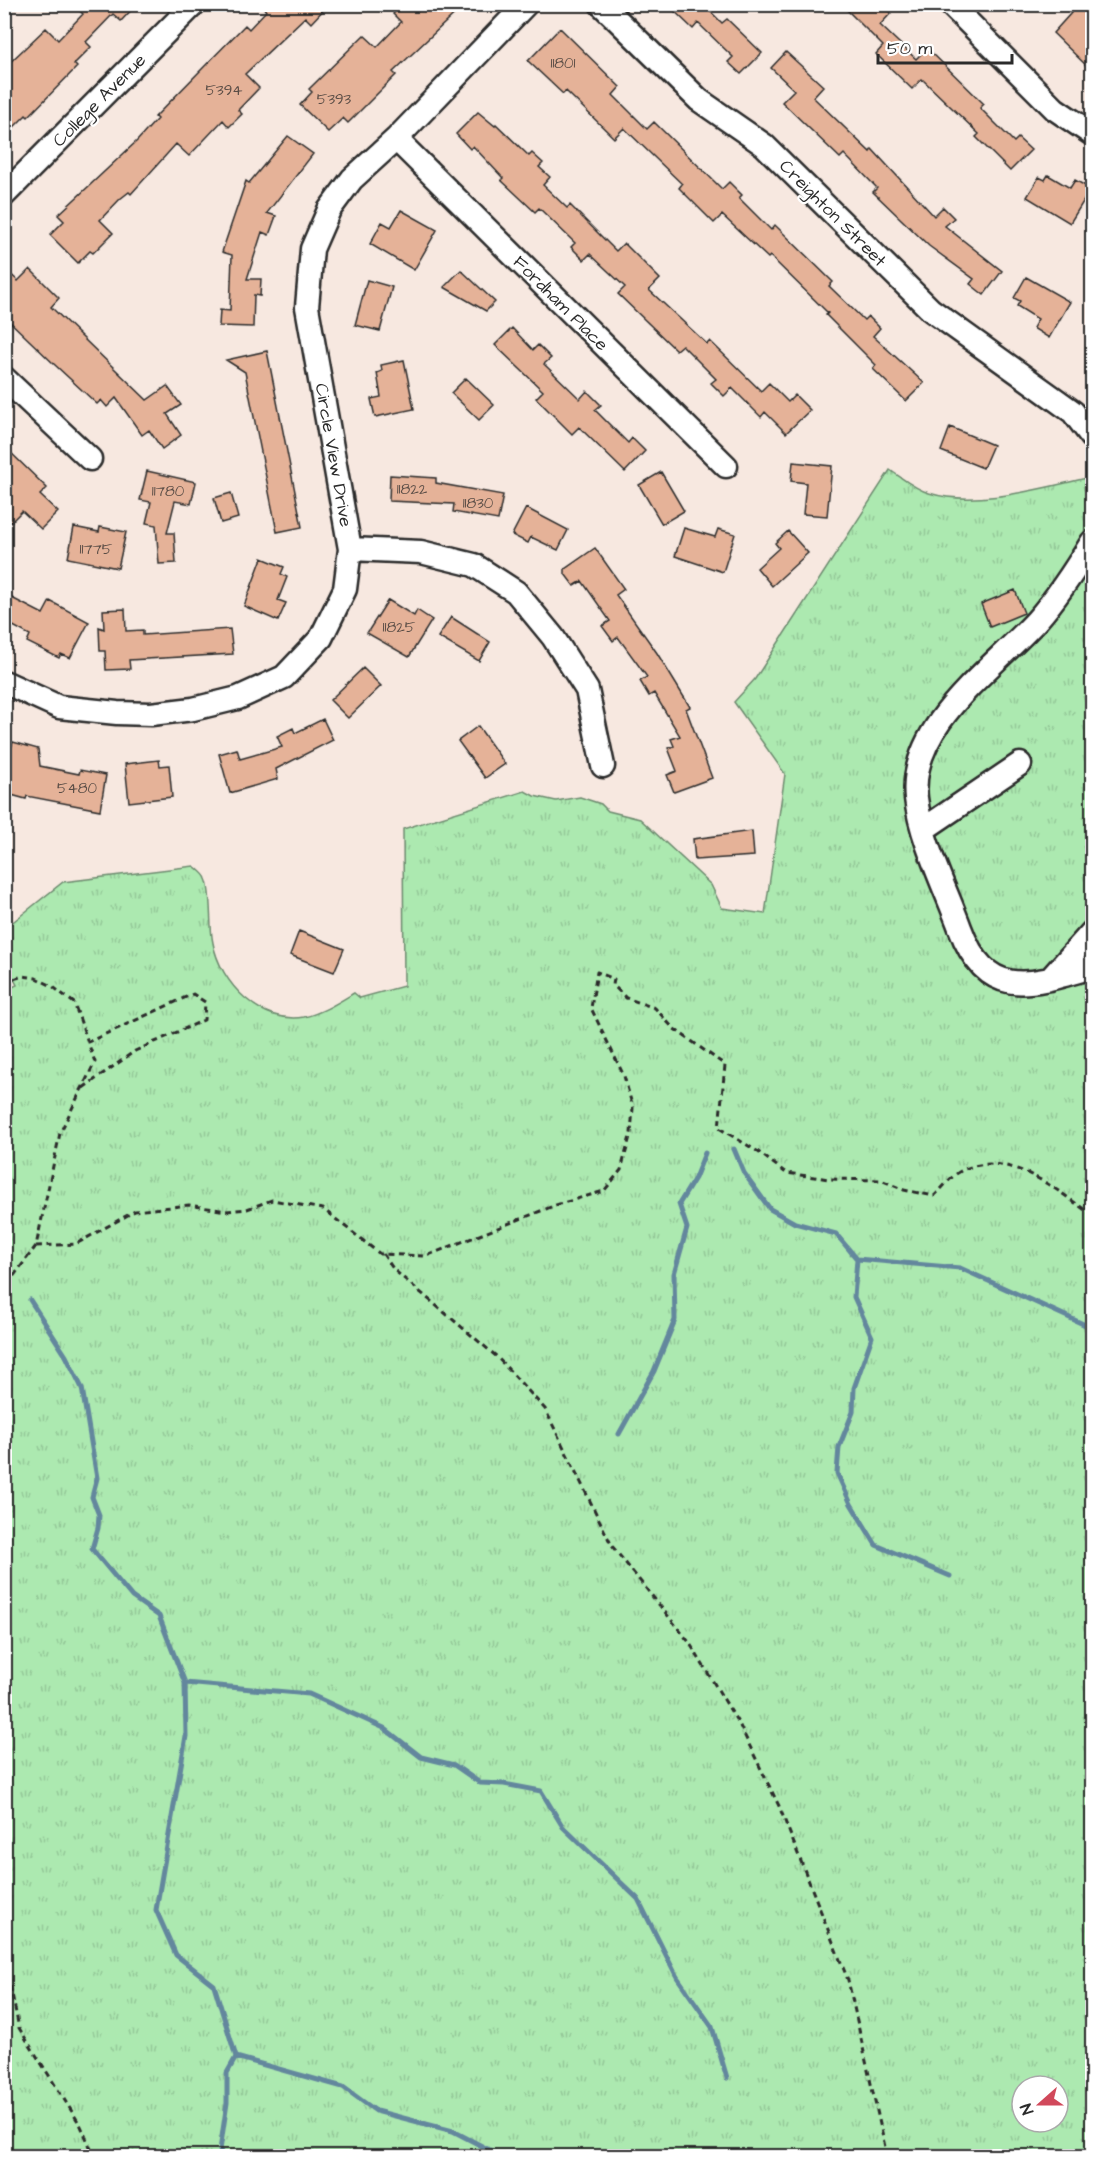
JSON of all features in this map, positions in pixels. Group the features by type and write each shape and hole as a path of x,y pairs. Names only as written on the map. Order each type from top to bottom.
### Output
{"street":[{"name":"College Avenue","path":"4,195 194,4"},
{"name":"Circle View Drive","path":"4,682 59,707 151,714 193,709 238,698 284,677 321,638 345,590 350,549 307,307 312,249 329,210 352,178 396,139 526,4"},
{"name":"Creighton Street","path":"601,4 699,100 764,145 931,310 1073,412 1092,437"},
{"path":"950,4 1054,109 1092,134"},
{"name":"Fordham Place","path":"396,139 726,466"},
{"path":"4,378 90,459"},
{"path":"1092,542 1066,586 1023,635 965,693 929,738 919,764 916,784 916,798 924,830 961,932 979,965 996,978 1014,984 1034,984 1092,967"},
{"path":"350,549 421,552 474,565 516,592 553,637 587,690 603,766"},
{"path":"924,830 1020,764"},
{"path":"1049,980 1092,932"}],"path":[{"path":"383,1254 426,1257 556,1205 604,1191 621,1170 631,1133 633,1108 624,1076 591,1008 597,972 614,979 613,985 626,998 655,1008 673,1028 725,1065 719,1128 757,1150 786,1173 829,1179 881,1180 904,1190 934,1196 953,1176 964,1169 980,1165 1000,1166 1024,1171 1092,1215"},
{"path":"4,982 23,976 36,978 52,986 74,1003 95,1062 60,1133 36,1246 4,1290"},
{"path":"82,1089 135,1051 204,1020 206,1002 193,994 88,1042"},
{"path":"36,1246 76,1244 135,1211 189,1204 226,1211 247,1209 272,1200 323,1209 383,1254 394,1270 496,1356 545,1409 612,1546 689,1642 740,1726 779,1806 848,1980 887,2157"},
{"path":"4,1955 19,2028 81,2126 94,2157"}],"green space":[{"path":"890,470 929,493 968,498 1011,494 1092,477 1092,2156 5,2156 4,991 17,985 5,962 4,929 63,882 194,866 204,875 208,885 213,943 224,973 245,998 258,1008 288,1018 304,1017 324,1010 354,993 360,998 404,986 403,829 525,791 534,796 556,801 580,797 601,804 608,811 640,819 711,885 722,908 765,914 785,774 734,702 755,679"}],"building":[{"path":"73,4 137,4 121,21 113,14 86,42 91,47 74,64 77,67 28,117 26,115 4,137 4,68 46,28 58,40 83,14"},
{"path":"261,4 329,4 311,23 305,17 245,74 259,88 238,110 242,114 229,127 223,120 189,156 176,144 131,194 129,192 120,199 100,220 113,233 93,253 90,251 78,263 50,235 64,221 58,215 137,141 157,119 155,117 245,25 249,29 266,11"},
{"path":"402,4 465,4 393,72 396,75 348,123 343,118 328,132 300,105 312,92 309,89 364,35 377,47 401,22 393,14"},
{"path":"667,4 703,4 722,23 727,19 762,53 741,74 728,62 733,57 698,23 693,29"},
{"path":"841,4 882,4 891,13 880,25 916,59 927,48 984,104 980,108 1014,142 1018,138 1031,150 1010,171 976,137 979,134 922,79 912,89 876,54 883,46"},
{"path":"1061,4 1092,4 1092,71 1053,33 1071,13"},
{"path":"560,28 620,87 613,95 647,129 654,122 722,189 729,182 742,195 739,198 771,230 775,225 833,282 829,286 864,320 868,316 880,328 873,336 924,383 906,401 873,369 876,365 826,315 828,313 770,256 768,258 722,215 714,223 679,188 682,184 624,128 614,138 566,91 563,94 528,61"},
{"path":"786,52 823,86 813,97 870,152 872,149 934,216 943,207 954,218 945,226 1002,271 984,295 970,284 974,279 929,246 873,192 877,188 844,154 840,158 782,102 794,90 771,68"},
{"path":"478,112 495,126 496,124 529,156 532,153 543,163 539,167 550,177 543,185 567,208 570,205 616,251 624,243 660,279 649,290 707,344 710,341 761,391 769,383 788,402 795,395 810,410 786,433 765,412 761,417 732,388 724,396 711,383 716,379 682,345 676,350 618,294 625,287 590,254 584,260 571,247 575,243 539,208 535,212 501,180 503,178 473,146 470,149 456,134"},
{"path":"288,136 313,154 267,213 276,216 269,235 262,232 247,279 261,279 260,296 254,295 253,327 219,326 220,310 230,311 232,255 222,252 246,181 249,183"},
{"path":"1048,175 1070,188 1075,180 1091,189 1070,223 1027,197 1039,177 1045,180"},
{"path":"401,210 437,230 414,270 370,244 382,222 391,227"},
{"path":"4,268 18,281 30,269 59,298 51,307 147,400 167,386 181,405 167,414 181,435 162,449 149,430 142,435 116,398 107,407 101,400 97,404 55,365 4,316"},
{"path":"461,270 495,302 486,311 444,287"},
{"path":"1026,277 1070,302 1049,338 1033,328 1038,319 1017,306 1020,301 1014,298"},
{"path":"367,280 392,287 380,331 355,325"},
{"path":"512,328 533,350 538,345 551,358 544,364 580,399 587,391 601,405 595,410 628,443 632,438 645,451 625,472 579,427 572,434 536,398 543,391 495,345"},
{"path":"267,351 302,527 277,532 245,372 226,360"},
{"path":"404,360 414,409 375,417 371,399 381,397 377,373 382,371 381,365"},
{"path":"466,378 494,405 479,420 451,393"},
{"path":"950,427 993,445 983,468 941,451"},
{"path":"4,446 47,488 40,495 58,512 41,529 22,511 4,529"},
{"path":"793,462 832,466 827,516 803,514 806,483 791,481"},
{"path":"147,471 196,482 191,504 175,501 167,533 174,533 176,563 159,564 156,525 146,523 151,502 140,500"},
{"path":"661,472 684,511 662,524 639,485"},
{"path":"390,475 436,478 436,483 503,495 498,520 453,512 454,504 389,501"},
{"path":"231,493 238,518 221,523 214,498"},
{"path":"526,508 568,530 558,550 531,537 528,543 512,535"},
{"path":"74,527 99,532 100,527 126,532 118,568 68,558"},
{"path":"684,528 715,537 718,529 735,534 723,572 675,556"},
{"path":"788,531 808,553 772,586 757,568 779,548 775,543"},
{"path":"595,548 624,589 616,595 657,653 690,707 686,709 712,778 674,792 667,775 677,771 668,748 674,746 671,739 680,736 654,693 649,696 640,681 647,677 618,637 613,641 602,626 610,621 582,581 574,586 565,574 565,569"},
{"path":"262,558 284,567 281,574 287,577 278,600 286,603 278,621 244,606"},
{"path":"1015,590 1024,613 990,627 981,604"},
{"path":"4,594 43,614 50,601 89,622 70,658 61,654 59,658 27,642 30,635 4,621"},
{"path":"388,600 414,616 417,610 432,620 409,657 367,633"},
{"path":"125,609 126,631 143,630 143,635 230,629 233,654 129,660 130,669 106,670 105,651 100,651 99,627 104,629 103,610"},
{"path":"451,617 490,642 479,661 438,637"},
{"path":"363,668 381,686 348,718 330,700"},
{"path":"323,719 333,740 276,769 278,779 230,793 219,754 237,749 240,759 282,747 277,736 293,728 295,733"},
{"path":"478,726 505,764 485,778 458,741"},
{"path":"13,742 38,749 40,766 79,774 80,770 106,775 100,810 27,796 26,799 4,793 8,778 4,777 4,750 10,751"},
{"path":"159,760 160,766 169,765 172,797 129,802 125,764"},
{"path":"752,831 754,856 695,860 693,839"},
{"path":"299,931 344,949 334,972 290,955"}],"waterway":[{"path":"734,1149 744,1173 770,1209 795,1223 836,1234 857,1259 960,1268 1092,1328"},
{"path":"619,1434 654,1371 675,1320 674,1274 687,1228 679,1204 695,1178 705,1153"},
{"path":"857,1259 854,1297 872,1337 854,1388 853,1412 839,1447 837,1473 851,1504 876,1545 950,1576"},
{"path":"30,1300 66,1356 82,1388 97,1478 92,1497 99,1515 92,1549 132,1597 159,1616 185,1683 309,1694 384,1728 421,1757 454,1765 480,1783 504,1784 541,1791 563,1827 638,1899 677,1977 712,2027 727,2078"},
{"path":"185,1683 186,1736 156,1910 176,1955 214,1985 236,2057 227,2073 227,2103 220,2150 222,2156"},
{"path":"236,2057 343,2087 376,2111 453,2131 501,2156"}]}
